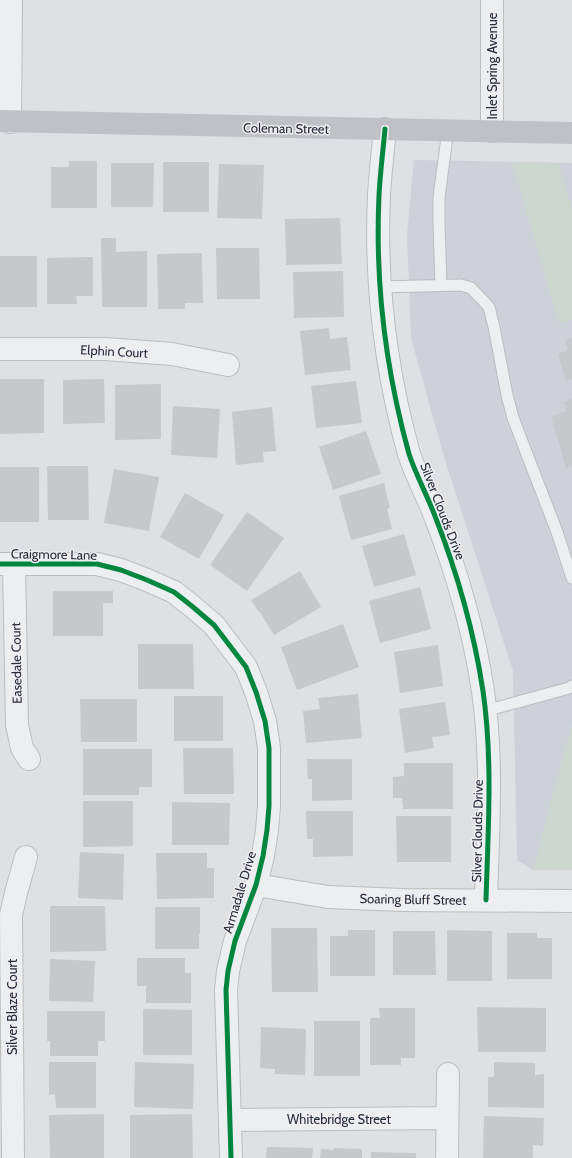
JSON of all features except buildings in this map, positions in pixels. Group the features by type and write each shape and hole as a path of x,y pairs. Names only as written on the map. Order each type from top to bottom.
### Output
{"street":[{"path":"5,122 11,0"},
{"name":"Inlet Spring Avenue","path":"492,0 492,131"},
{"name":"Coleman Street","path":"5,122 572,132"},
{"name":"Silver Clouds Drive","path":"385,129 379,195 378,243 380,287 386,343 399,411 410,456 435,516 460,589 483,690 488,744 489,796 486,900"},
{"name":"Elphin Court","path":"0,349 105,349 172,354 228,365"},
{"name":"Craigmore Lane","path":"7,564 97,564 121,570 174,592"},
{"name":"Easedale Court","path":"7,564 17,725 22,748 29,759"},
{"name":"Armadale Drive","path":"174,592 214,625 246,667 265,721 269,748 270,806 268,830 256,885 235,941 228,971 226,990 231,1158"},
{"name":"Silver Blaze Court","path":"13,1158 11,915 26,857"},
{"name":"Soaring Bluff Street","path":"256,885 328,897 402,900 572,901"},
{"path":"446,1158 448,1074"},
{"name":"Whitebridge Street","path":"230,1120 447,1118"}],"lane":[{"path":"441,285 439,197 448,130"},
{"path":"380,287 461,285 471,288 489,307 506,395 513,418 557,532 572,578"},
{"path":"485,711 544,696 572,686"}],"shaded area":[{"path":"414,160 572,163 572,870 533,870 517,860 513,671 444,457 411,338 407,235"},
{"path":"512,162 558,163 572,210 572,319 559,323"},
{"path":"572,723 572,870 533,870"}],"cycle path":[{"path":"385,129 379,188 378,228 381,294 388,359 409,454 451,559 464,602 475,647 483,691 489,769 489,822 486,900"},
{"path":"0,564 97,564 121,570 174,592 214,625 246,667 256,692 265,721 269,748 269,806 263,856 256,885 235,941 228,971 226,990 231,1158"}]}
